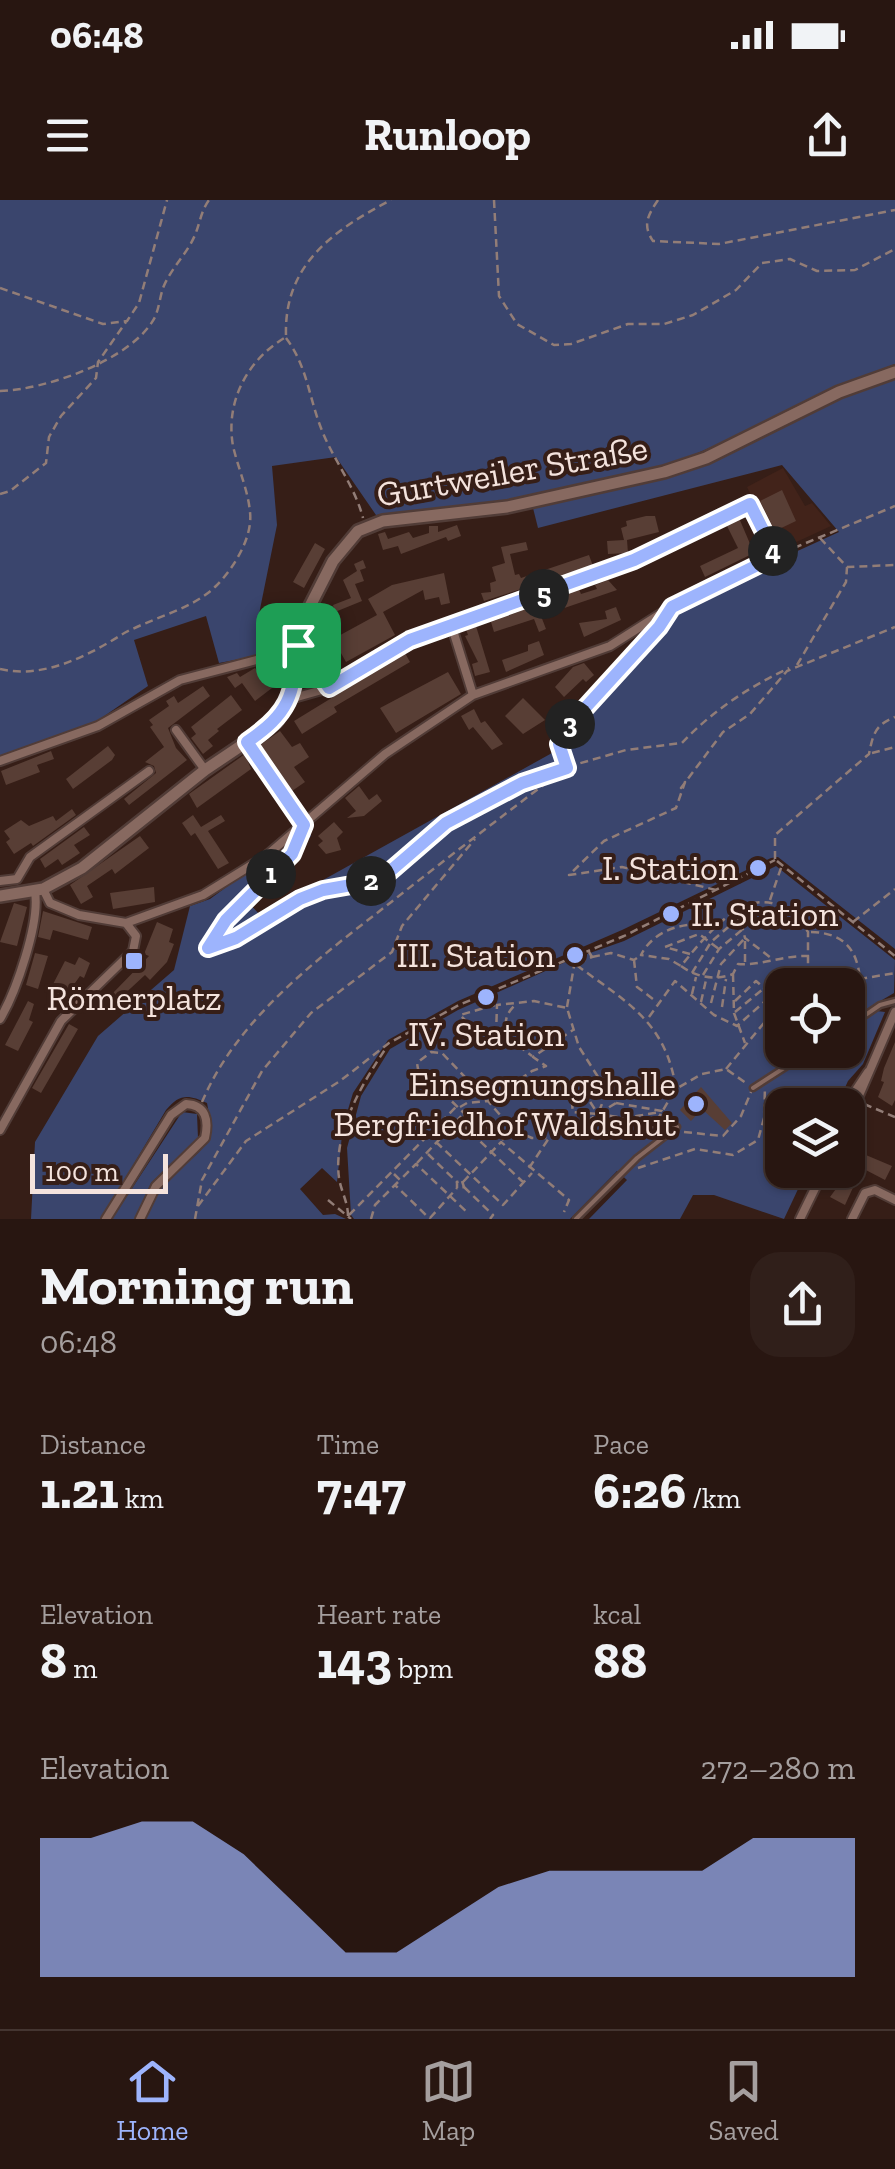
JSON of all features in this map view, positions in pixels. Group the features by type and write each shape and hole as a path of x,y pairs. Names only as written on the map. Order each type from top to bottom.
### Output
{"main road":[{"name":"Gurtweiler Straße","path":"290,699 304,618 332,561 349,538 365,527 400,518 507,506 664,472 706,458 838,392 895,372"},
{"path":"0,896 39,891 114,845 206,770 276,722 290,699"}],"street":[{"path":"39,891 50,903 79,914 126,923 203,895 266,856 386,754 472,695 610,646 672,607 776,556 750,504 634,560 410,640 329,688 290,699"},
{"path":"452,624 472,695"},
{"path":"0,762 98,726 180,680 297,651"},
{"path":"176,730 206,770"},
{"path":"247,742 304,825"},
{"path":"0,881 17,879 30,857 149,771"},
{"path":"0,1019 25,953 39,891"},
{"path":"0,1130 61,1022 135,946 136,934 126,923"},
{"path":"862,1088 895,1012"},
{"path":"855,1088 871,1068"},
{"path":"106,1219 171,1115 186,1104 200,1108 207,1118 206,1138 156,1186 140,1219"},
{"path":"800,1219 815,1188"},
{"path":"852,1219 865,1193 875,1190 895,1200"}],"lane":[{"path":"865,1016 895,1001"},
{"path":"753,1088 784,1068"},
{"path":"576,1219 617,1177 678,1127"}],"path":[{"path":"0,494 10,491 46,463 49,437 61,416 96,378 98,362 138,303 168,200"},
{"path":"0,391 40,386 98,362 141,334 155,318 163,288 189,247 210,200"},
{"path":"365,527 350,482 322,430 301,362 286,337 292,292 306,260 327,238 390,200"},
{"path":"494,200 499,296 518,324 554,345 571,344 628,324 664,324 694,314 736,290 762,263 790,258 817,271 855,270 895,249"},
{"path":"658,200 647,217 646,231 653,241 720,244 895,210"},
{"path":"0,288 103,324 127,320"},
{"path":"0,669 18,673 58,666 215,588 243,547 250,522 232,443 232,410 252,366 267,348 286,337"},
{"path":"776,556 895,506"},
{"path":"718,891 622,867 570,874 604,841 676,808 686,782 681,788 698,760 796,665 846,582 847,567 819,537"},
{"path":"847,567 895,565"},
{"path":"567,768 559,744 566,729 659,627 672,607"},
{"path":"304,825 292,854 226,920 208,948 236,938 300,899 323,890 380,880 446,823 522,783 626,750 682,743 700,723 757,683 895,626"},
{"path":"297,651 329,688"},
{"path":"869,754 873,732 881,722 895,717"},
{"path":"895,747 869,754 775,835 776,860 895,956"},
{"path":"200,1108 213,1075 265,1009 318,959 567,768"},
{"path":"195,1219 202,1180 262,1071 312,1012 392,952 402,926 483,831"},
{"path":"198,1206 246,1140 340,1080 389,1042 459,1005 718,891 776,860"},
{"path":"769,901 782,865"},
{"path":"852,922 895,889"},
{"path":"681,966 712,927 738,908 769,901 786,908 808,932 810,956 805,968"},
{"path":"738,908 745,938 745,964"},
{"path":"691,995 694,974 711,942 740,917"},
{"path":"574,964 610,954 634,960 642,955 649,941 687,923 712,927"},
{"path":"700,1003 704,977 718,949 743,928"},
{"path":"808,932 832,934 846,942 858,968"},
{"path":"690,954 665,947 692,934 705,936 718,949"},
{"path":"745,938 767,951 772,959"},
{"path":"711,1003 726,956 745,938"},
{"path":"589,950 592,957"},
{"path":"642,955 669,959 704,977 733,974"},
{"path":"745,1044 734,1013 734,966 751,967 772,959 810,956"},
{"path":"634,960 637,987 659,1004"},
{"path":"574,964 566,1008 578,1047 616,1103 662,1111 683,1132 724,1136 742,1116 753,1088 726,1068"},
{"path":"574,964 648,1020 662,1040 676,1089"},
{"path":"865,980 895,973"},
{"path":"722,1007 726,977"},
{"path":"648,1020 674,981 737,1026"},
{"path":"734,1013 764,988 756,981 735,1002"},
{"path":"737,1026 765,1001"},
{"path":"349,1217 458,1107 467,1102 488,1101 532,1070 546,1066 510,1039 476,1030 460,1015 518,1002 566,1008"},
{"path":"510,1039 505,1026 507,1013 518,1002"},
{"path":"496,1035 497,1005"},
{"path":"662,1111 625,1118 596,1116 573,1112 570,1096 583,1092 596,1116 600,1123 653,1127 676,1089 702,1074 726,1068 764,1024"},
{"path":"533,1056 573,1030"},
{"path":"349,1217 339,1176 346,1126 356,1093 389,1042"},
{"path":"493,1133 418,1069 422,1056 442,1053 512,1130 532,1138 569,1132 616,1103"},
{"path":"617,1177 676,1152 695,1148 733,1155 758,1140 764,1118 764,1086 776,1078"},
{"path":"596,1116 607,1092"},
{"path":"865,1104 895,1117"},
{"path":"371,1219 375,1205 464,1112"},
{"path":"464,1112 465,1127"},
{"path":"454,1124 465,1127 524,1183"},
{"path":"512,1130 470,1174 464,1188 492,1217 534,1172"},
{"path":"529,1168 549,1138"},
{"path":"436,1142 503,1205"},
{"path":"501,1142 569,1200 564,1212"},
{"path":"426,1152 457,1182 464,1182"},
{"path":"416,1164 469,1214"},
{"path":"393,1173 400,1180"},
{"path":"395,1185 429,1219 457,1188 457,1182"},
{"path":"457,1188 464,1188"},
{"path":"328,1200 349,1217"}],"shaded area":[{"path":"0,200 895,200 895,364 686,457 622,478 553,493 376,515 336,457 272,466 277,525 257,624 259,635 288,643 277,652 219,663 206,616 134,640 148,686 97,721 0,757"},
{"path":"895,374 895,949 778,857 771,858 622,930 458,1001 388,1040 353,1093 343,1126 337,1182 322,1168 300,1189 323,1215 335,1214 346,1219 145,1219 166,1181 202,1149 212,1130 207,1103 189,1097 180,1098 166,1110 101,1219 31,1219 35,1142 98,1036 174,970 190,906 210,899 307,828 311,836 249,903 260,915 552,753 601,692 686,602 839,532 782,465 538,528 533,508 665,477"},
{"path":"783,468 805,506 812,503 831,526 777,551 747,487"},
{"path":"776,866 895,960 894,993 865,1010 865,968 765,968 765,1068 859,1068 845,1088 765,1088 765,1188 799,1188 784,1219 714,1195 693,1195 680,1219 589,1219 627,1180 617,1171 570,1219 354,1219 347,1148 361,1096 390,1049 458,1010 570,960 624,941"},
{"path":"877,1011 885,1012 865,1059 865,1019"},
{"path":"182,1112 197,1114 198,1138 151,1183 135,1219 112,1219"}],"building":[{"path":"782,490 796,521 775,531 760,501"},
{"path":"655,516 659,532 627,540 628,553 608,554 607,541 624,540 621,528 627,526 626,521"},
{"path":"739,518 754,553 705,577 700,566 738,548 726,524"},
{"path":"457,525 461,536 448,541 446,537 401,554 398,546 383,550 378,534 385,532 388,539 409,532 413,538 429,533 429,526 438,526 438,532"},
{"path":"526,542 528,550 510,554 515,575 521,578 589,555 593,566 484,601 481,593 491,592 490,583 496,581 492,567 505,563 501,547"},
{"path":"315,543 325,549 304,588 293,582"},
{"path":"363,560 366,568 360,570 364,581 355,584 362,601 335,612 333,605 351,598 343,580 357,571 354,564"},
{"path":"444,573 450,603 441,605 439,597 425,600 423,590 383,612 395,635 346,662 333,639 377,615 368,599 392,585"},
{"path":"608,580 617,590 541,616 546,629 539,632 534,619 494,632 491,622 579,589 581,594 597,589 595,585"},
{"path":"616,607 621,620 584,637 579,623 607,619 605,611"},
{"path":"476,626 490,672 475,676 472,664 478,662 465,636 466,629"},
{"path":"539,641 544,655 506,672 502,660 528,651 528,645"},
{"path":"405,653 410,662 334,707 337,712 302,734 294,721"},
{"path":"584,663 594,675 586,682 583,679 564,697 555,687 573,667"},
{"path":"255,668 272,688 255,701 242,683 235,688 227,677 237,673 240,677"},
{"path":"448,672 461,694 396,733 380,708"},
{"path":"203,686 210,696 168,728 176,748 187,760 129,805 124,799 156,773 154,766 145,762 164,747 149,720 169,706 166,701 174,696 178,703"},
{"path":"231,695 242,710 217,729 208,740 213,746 203,754 191,738 196,734 191,727"},
{"path":"523,698 545,720 523,734 505,716"},
{"path":"474,709 481,723 485,721 503,744 492,750 473,727 469,730 461,716"},
{"path":"280,731 292,747 300,743 309,757 294,767 305,782 292,791 260,745"},
{"path":"108,746 115,755 112,760 73,789 66,779"},
{"path":"51,751 54,759 37,765 40,772 6,785 1,771"},
{"path":"245,754 251,769 197,808 189,794"},
{"path":"359,786 369,800 377,794 382,801 364,816 347,818 356,811 345,798"},
{"path":"72,809 76,815 33,846 31,843 14,854 6,842 10,839 4,831 21,820 29,826 53,816 56,821"},
{"path":"193,815 201,827 221,815 225,821 208,831 229,863 218,869 195,833 191,836 182,823"},
{"path":"334,822 343,832 337,838 341,850 326,854 318,845 323,841 318,836"},
{"path":"84,827 90,835 74,845 80,853 62,865 58,859 45,868 40,859"},
{"path":"140,836 149,848 115,874 112,869 87,886 93,897 81,904 70,885"},
{"path":"154,887 155,902 113,909 110,893"},
{"path":"14,903 27,907 17,946 0,942"},
{"path":"43,911 92,927 88,940 53,930 50,940 38,937"},
{"path":"157,922 173,929 169,942 174,944 167,962 150,980 145,975 118,1000 112,994 149,956 144,954"},
{"path":"35,953 48,956 38,989 26,985"},
{"path":"79,957 90,963 84,978 80,976 65,997 50,990 65,961 75,965"},
{"path":"28,1001 34,1004 29,1020 33,1022 18,1051 5,1045"},
{"path":"69,1024 78,1029 41,1093 32,1088"},
{"path":"895,1042 895,1100 892,1106 878,1097"},
{"path":"701,1087 732,1123 725,1130 702,1109 691,1121 680,1110"},
{"path":"865,1155 892,1166 885,1180 865,1170"},
{"path":"837,1188 853,1188 845,1205 830,1197"}],"place":[{"name":"I. Station","path":"758,868"},
{"name":"II. Station","path":"671,914"},
{"name":"III. Station","path":"575,955"},
{"name":"Römerplatz","path":"134,961"},
{"name":"IV. Station","path":"486,997"},
{"name":"Einsegnungshalle Bergfriedhof Waldshut","path":"696,1104"}],"route":[{"path":"750,504 776,556 672,607 659,627 566,729 559,744 567,768 522,783 446,823 380,880 323,890 300,899 236,938 208,948 226,920 292,854 304,825 247,742 276,722 285,710 298,645 329,688 410,640 634,560 750,504"}]}
